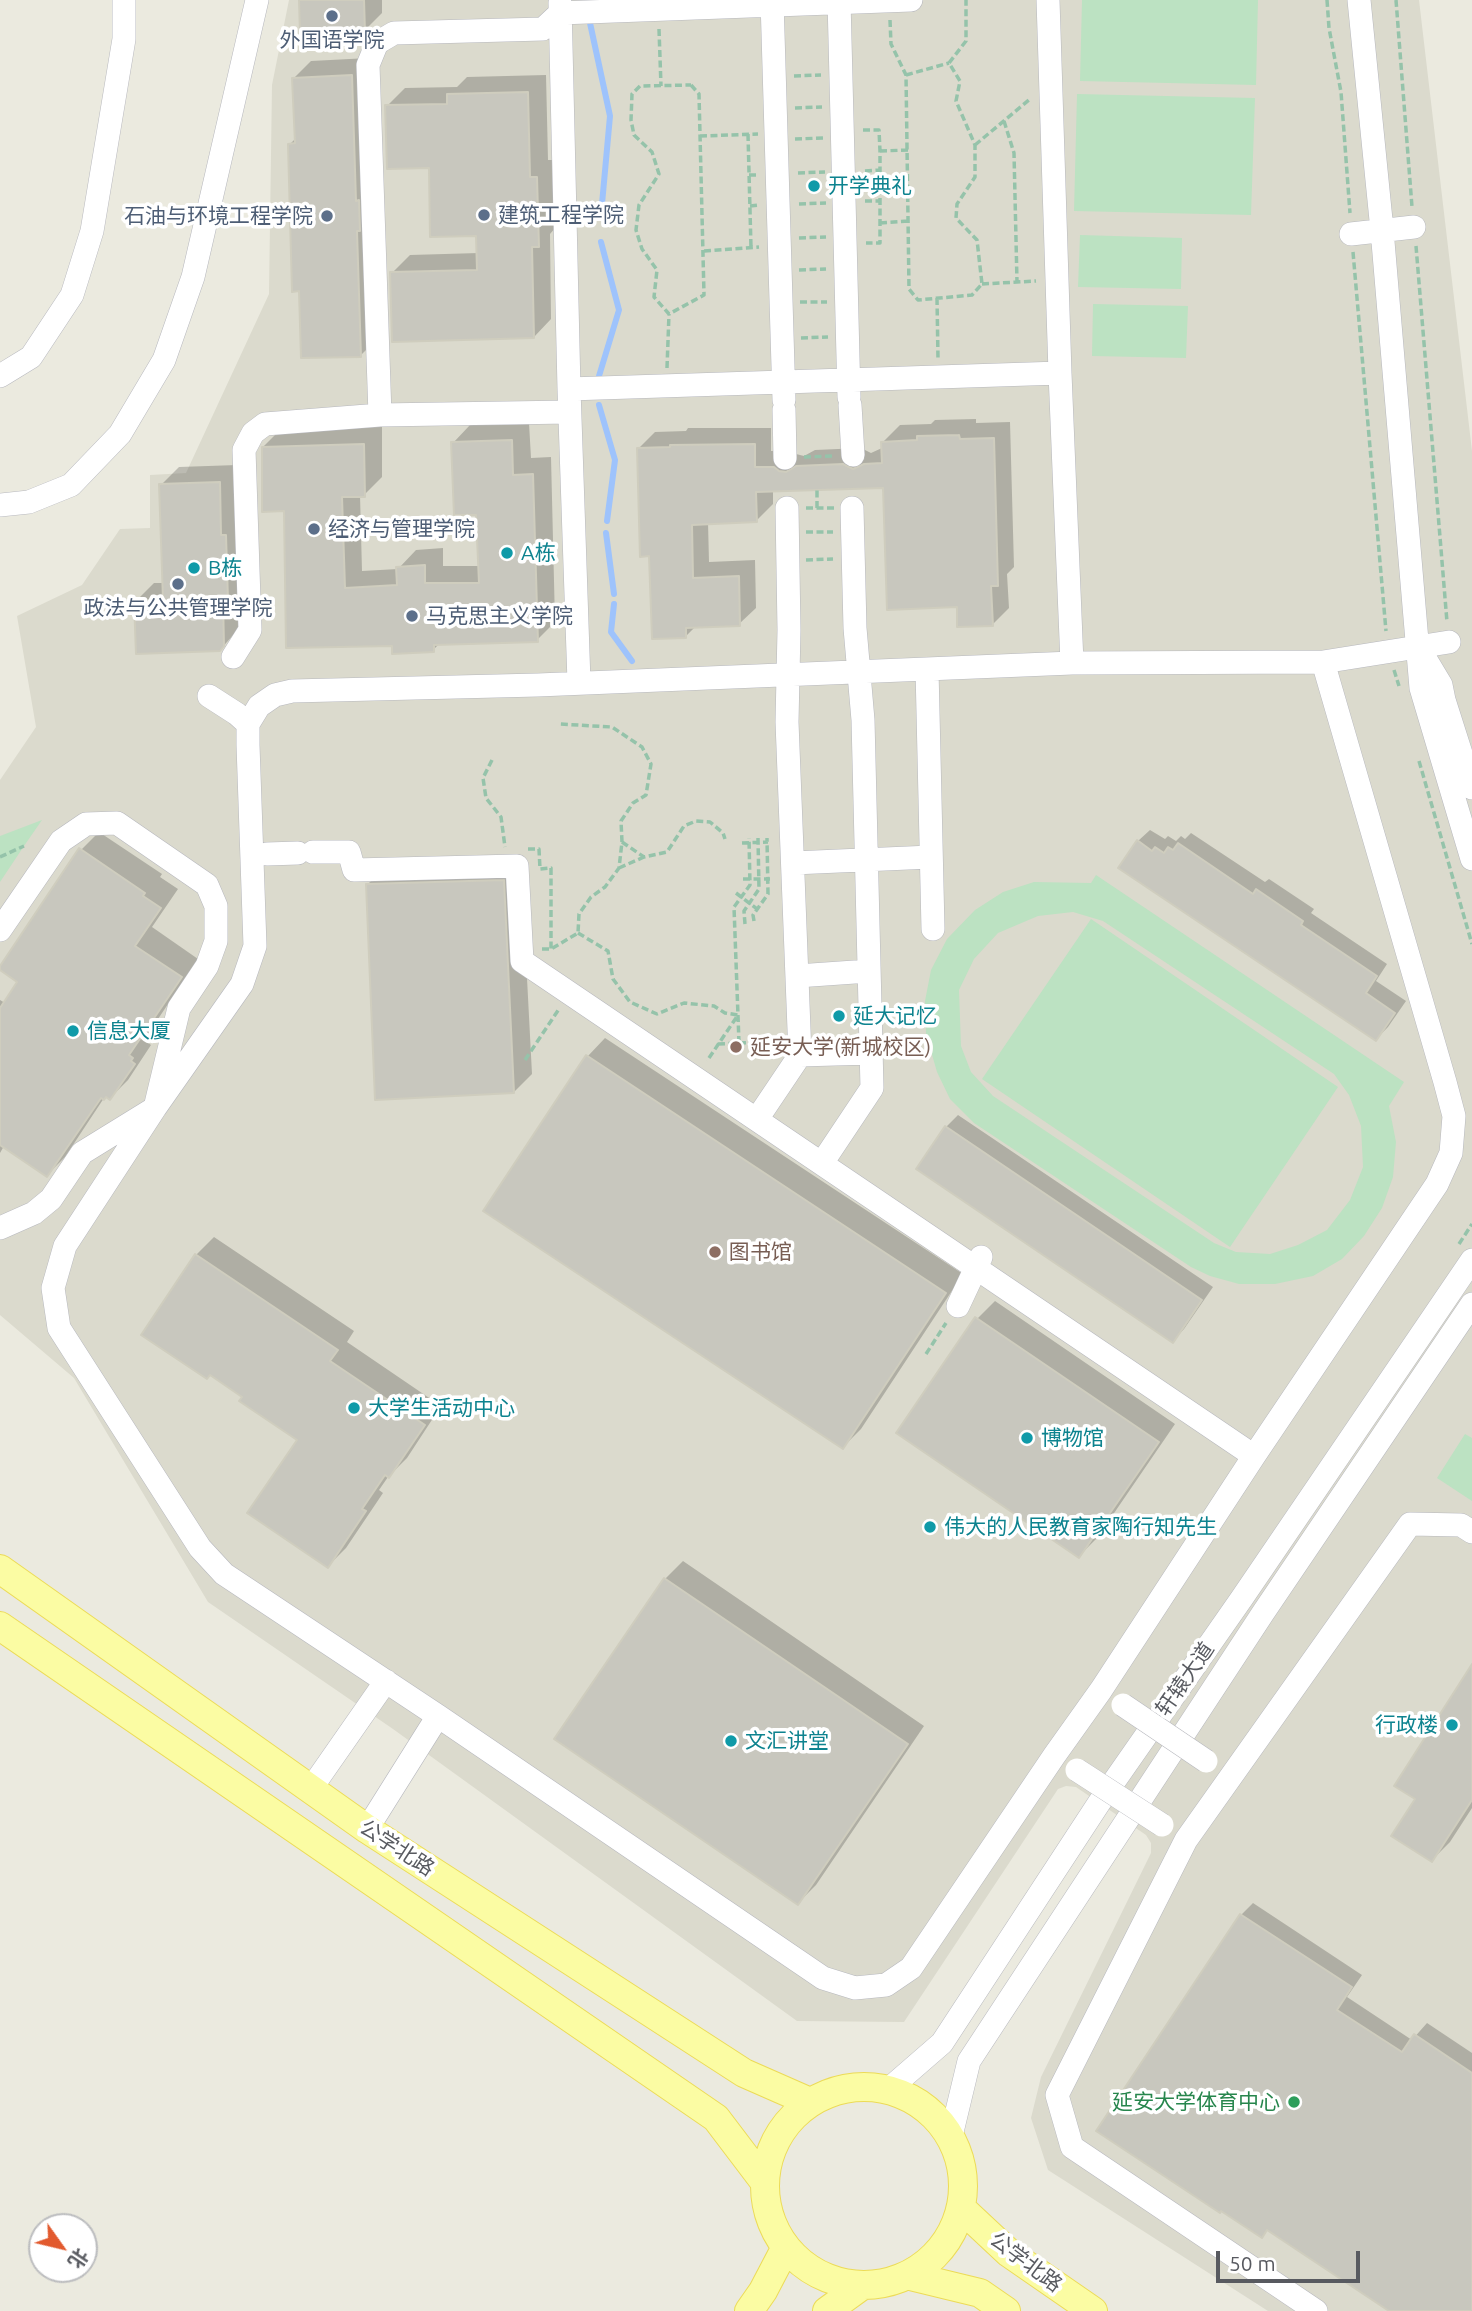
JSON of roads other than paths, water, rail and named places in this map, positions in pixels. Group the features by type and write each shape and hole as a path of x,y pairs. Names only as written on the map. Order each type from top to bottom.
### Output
{"main road":[{"name":"公学北路","path":"0,1569 368,1829 744,2073 810,2102"},
{"name":"公学北路","path":"0,1626 716,2118 764,2180"},
{"path":"862,2086 889,2089 925,2106 951,2136 961,2159 964,2184 962,2209 943,2248 910,2276 886,2285 860,2287 818,2276 785,2249 772,2228 765,2205 764,2180 778,2136 810,2102 834,2090 862,2086"},
{"name":"公学北路","path":"962,2209 1009,2253 1093,2311"},
{"path":"749,2311 785,2249"},
{"path":"910,2276 980,2293 1006,2311"},
{"path":"827,2311 860,2287"}],"street":[{"path":"0,376 31,357 72,295 92,230 124,39 124,0"},
{"path":"0,505 29,502 71,485 120,434 164,360 193,277 257,0"},
{"path":"560,7 659,9 911,0"},
{"path":"1048,0 1072,663"},
{"path":"1359,0 1382,230 1421,688 1472,859"},
{"path":"839,1 853,455"},
{"path":"772,3 785,458"},
{"path":"560,7 569,412 579,682"},
{"path":"380,415 368,65 377,43 394,33 543,29 560,7"},
{"path":"1351,234 1414,227"},
{"path":"569,389 666,386 784,397 850,394 938,377 1060,373"},
{"path":"233,657 250,630 244,450 253,433 265,424 380,415 569,412"},
{"path":"757,1119 800,1048 787,722 787,508"},
{"path":"822,1163 872,1088 863,720 858,671 852,508"},
{"path":"1323,662 1454,1116 1451,1153 1437,1184 1101,1690 911,1968 886,1985 855,1988 823,1978 224,1574 200,1548 59,1328 53,1288 65,1246 155,1108 242,984 255,946 248,724 260,706 275,695 292,691 1072,663 1323,662 1449,642"},
{"path":"1419,648 1441,685 1472,788"},
{"path":"927,669 933,929"},
{"path":"209,696 248,724"},
{"path":"0,930 61,841 86,824 117,823 208,886 216,906 216,942 207,966 179,1008 155,1108 82,1153 51,1199 34,1213 0,1227"},
{"path":"267,854 349,852 354,870 517,866 522,961 822,1163 978,1263 1254,1457"},
{"path":"793,863 931,857"},
{"path":"797,976 869,971"},
{"path":"800,1048 871,1054"},
{"name":"轩辕大道","path":"889,2089 942,2043 1099,1803 1250,1587 1472,1259"},
{"path":"958,1306 978,1263"},
{"name":"轩辕大道","path":"951,2136 969,2062 1263,1613 1472,1304"},
{"path":"1316,2311 1072,2147 1057,2095 1186,1840 1410,1524 1461,1525 1472,1532"},
{"path":"310,1790 386,1681"},
{"path":"1101,1690 1229,1778"},
{"path":"368,1829 438,1716"},
{"path":"1054,1756 1186,1840"}],"waterway":[{"path":"590,23 610,116 601,215"},
{"path":"599,376 619,310 601,242"},
{"path":"599,405 615,460 607,521"},
{"path":"606,533 614,594"},
{"path":"614,604 611,632 632,661"}],"place":[{"name":"外国语学院","path":"332,16"},
{"name":"开学典礼","path":"814,186"},
{"name":"建筑工程学院","path":"484,215"},
{"name":"石油与环境工程学院","path":"327,216"},
{"name":"经济与管理学院","path":"314,529"},
{"name":"A栋","path":"507,553"},
{"name":"B栋","path":"194,568"},
{"name":"政法与公共管理学院","path":"178,584"},
{"name":"马克思主义学院","path":"412,616"},
{"name":"延大记忆","path":"839,1016"},
{"name":"信息大厦","path":"73,1031"},
{"name":"延安大学(新城校区)","path":"736,1047"},
{"name":"图书馆","path":"715,1252"},
{"name":"大学生活动中心","path":"354,1408"},
{"name":"博物馆","path":"1027,1438"},
{"name":"伟大的人民教育家陶行知先生","path":"930,1527"},
{"name":"行政楼","path":"1452,1725"},
{"name":"文汇讲堂","path":"731,1741"},
{"name":"延安大学体育中心","path":"1294,2102"}]}
